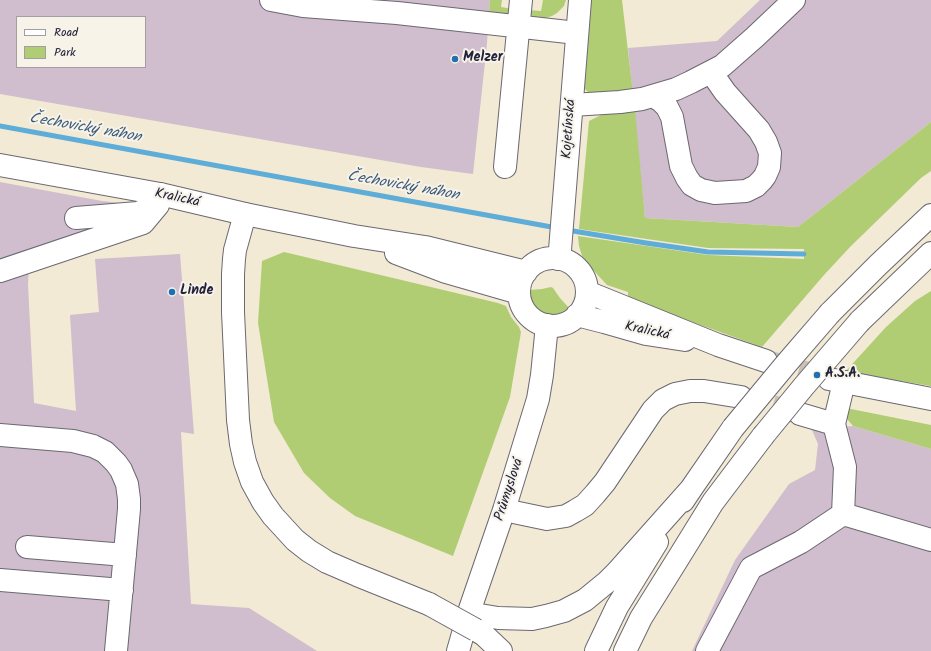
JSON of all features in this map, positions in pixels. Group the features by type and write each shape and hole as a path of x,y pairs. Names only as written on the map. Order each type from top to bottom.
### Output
{"main road":[{"path":"271,0 302,6 397,13 577,33"},
{"path":"504,167 521,0"},
{"name":"Kojetínská","path":"559,254 580,0"},
{"path":"572,105 642,99 676,89 722,66 794,0"},
{"path":"653,96 662,101 672,117 681,166 692,185 702,190 715,193 746,191 756,186 765,176 769,167 770,153 759,130 725,92 711,72"},
{"name":"Kralická","path":"0,165 159,200 245,214 354,236 425,247 522,282"},
{"path":"76,218 138,213 159,200"},
{"path":"0,271 143,223 159,200"},
{"path":"245,214 235,250 233,274 233,312 238,420 241,444 252,482 263,502 272,516 309,552 327,562 357,575 478,623 498,618 532,619 564,611 585,600 617,572 691,489"},
{"path":"596,651 617,608 691,489 733,428 830,313 931,215"},
{"path":"625,651 641,618 683,550 714,502 763,436 860,321 931,253"},
{"path":"559,254 580,272 585,282 587,292 583,307 577,315 563,324 547,325 536,321 528,314 522,304 522,282 529,268 538,262 559,254"},
{"path":"860,321 908,283 931,268"},
{"name":"Kralická","path":"587,292 718,345 766,361"},
{"name":"Kralická","path":"577,315 646,334 718,345"},
{"name":"Průmyslová","path":"458,651 470,609 504,510 538,399 547,325"},
{"path":"842,514 845,467 834,424 837,381 931,399"},
{"path":"504,510 547,519 566,516 584,505 595,494 605,482 653,410 663,400 676,394 690,391 712,392 741,397"},
{"path":"800,414 834,424"},
{"path":"0,435 83,443 105,452 121,470 127,484 129,509 116,651"},
{"path":"842,514 931,540"},
{"path":"707,651 751,568 801,542 842,514"},
{"path":"27,547 125,555"},
{"path":"0,580 122,590"},
{"path":"478,623 484,635 501,651"}],"shaded area":[{"path":"0,0 490,0 473,174 421,167 0,94"},
{"path":"760,0 931,0 931,122 798,227 645,218 628,48 717,41"},
{"path":"0,182 102,201 140,205 29,265 28,285 34,403 76,411 70,315 99,312 95,259 180,254 194,434 181,432 191,604 249,608 317,651 0,651"},
{"path":"853,426 931,449 931,651 692,651 735,560 789,484 815,470 818,444 812,430"}],"green space":[{"path":"490,0 502,0 501,7 513,9 511,13 508,15 489,14"},
{"path":"543,0 566,0 564,6 552,16 543,19 530,17 528,10 541,11"},
{"path":"589,0 622,0 633,94 596,95 589,93 584,88"},
{"path":"635,109 645,218 798,227 931,122 931,171 921,178 850,247 762,347 628,299 628,292 607,285 583,259 578,236 708,255 804,259 804,249 708,248 579,229 589,121 601,115"},
{"path":"284,252 498,303 506,306 511,317 519,327 521,332 510,397 453,556 355,516 330,498 304,473 274,422 258,323 262,261"},
{"path":"551,287 569,308 552,315 536,308 530,299 529,290"},
{"path":"931,291 931,386 845,372 886,327 915,301"},
{"path":"836,406 931,425 931,449 853,426"}],"waterway":[{"name":"Čechovický náhon","path":"0,126 557,228"},
{"name":"Čechovický náhon","path":"567,230 708,252 804,254"}],"tunnel":[{"path":"767,361 829,379"},
{"path":"741,397 800,414"}],"place":[{"name":"Melzer","path":"455,59"},
{"name":"Linde","path":"172,292"},
{"name":"A.S.A.","path":"817,375"}]}
